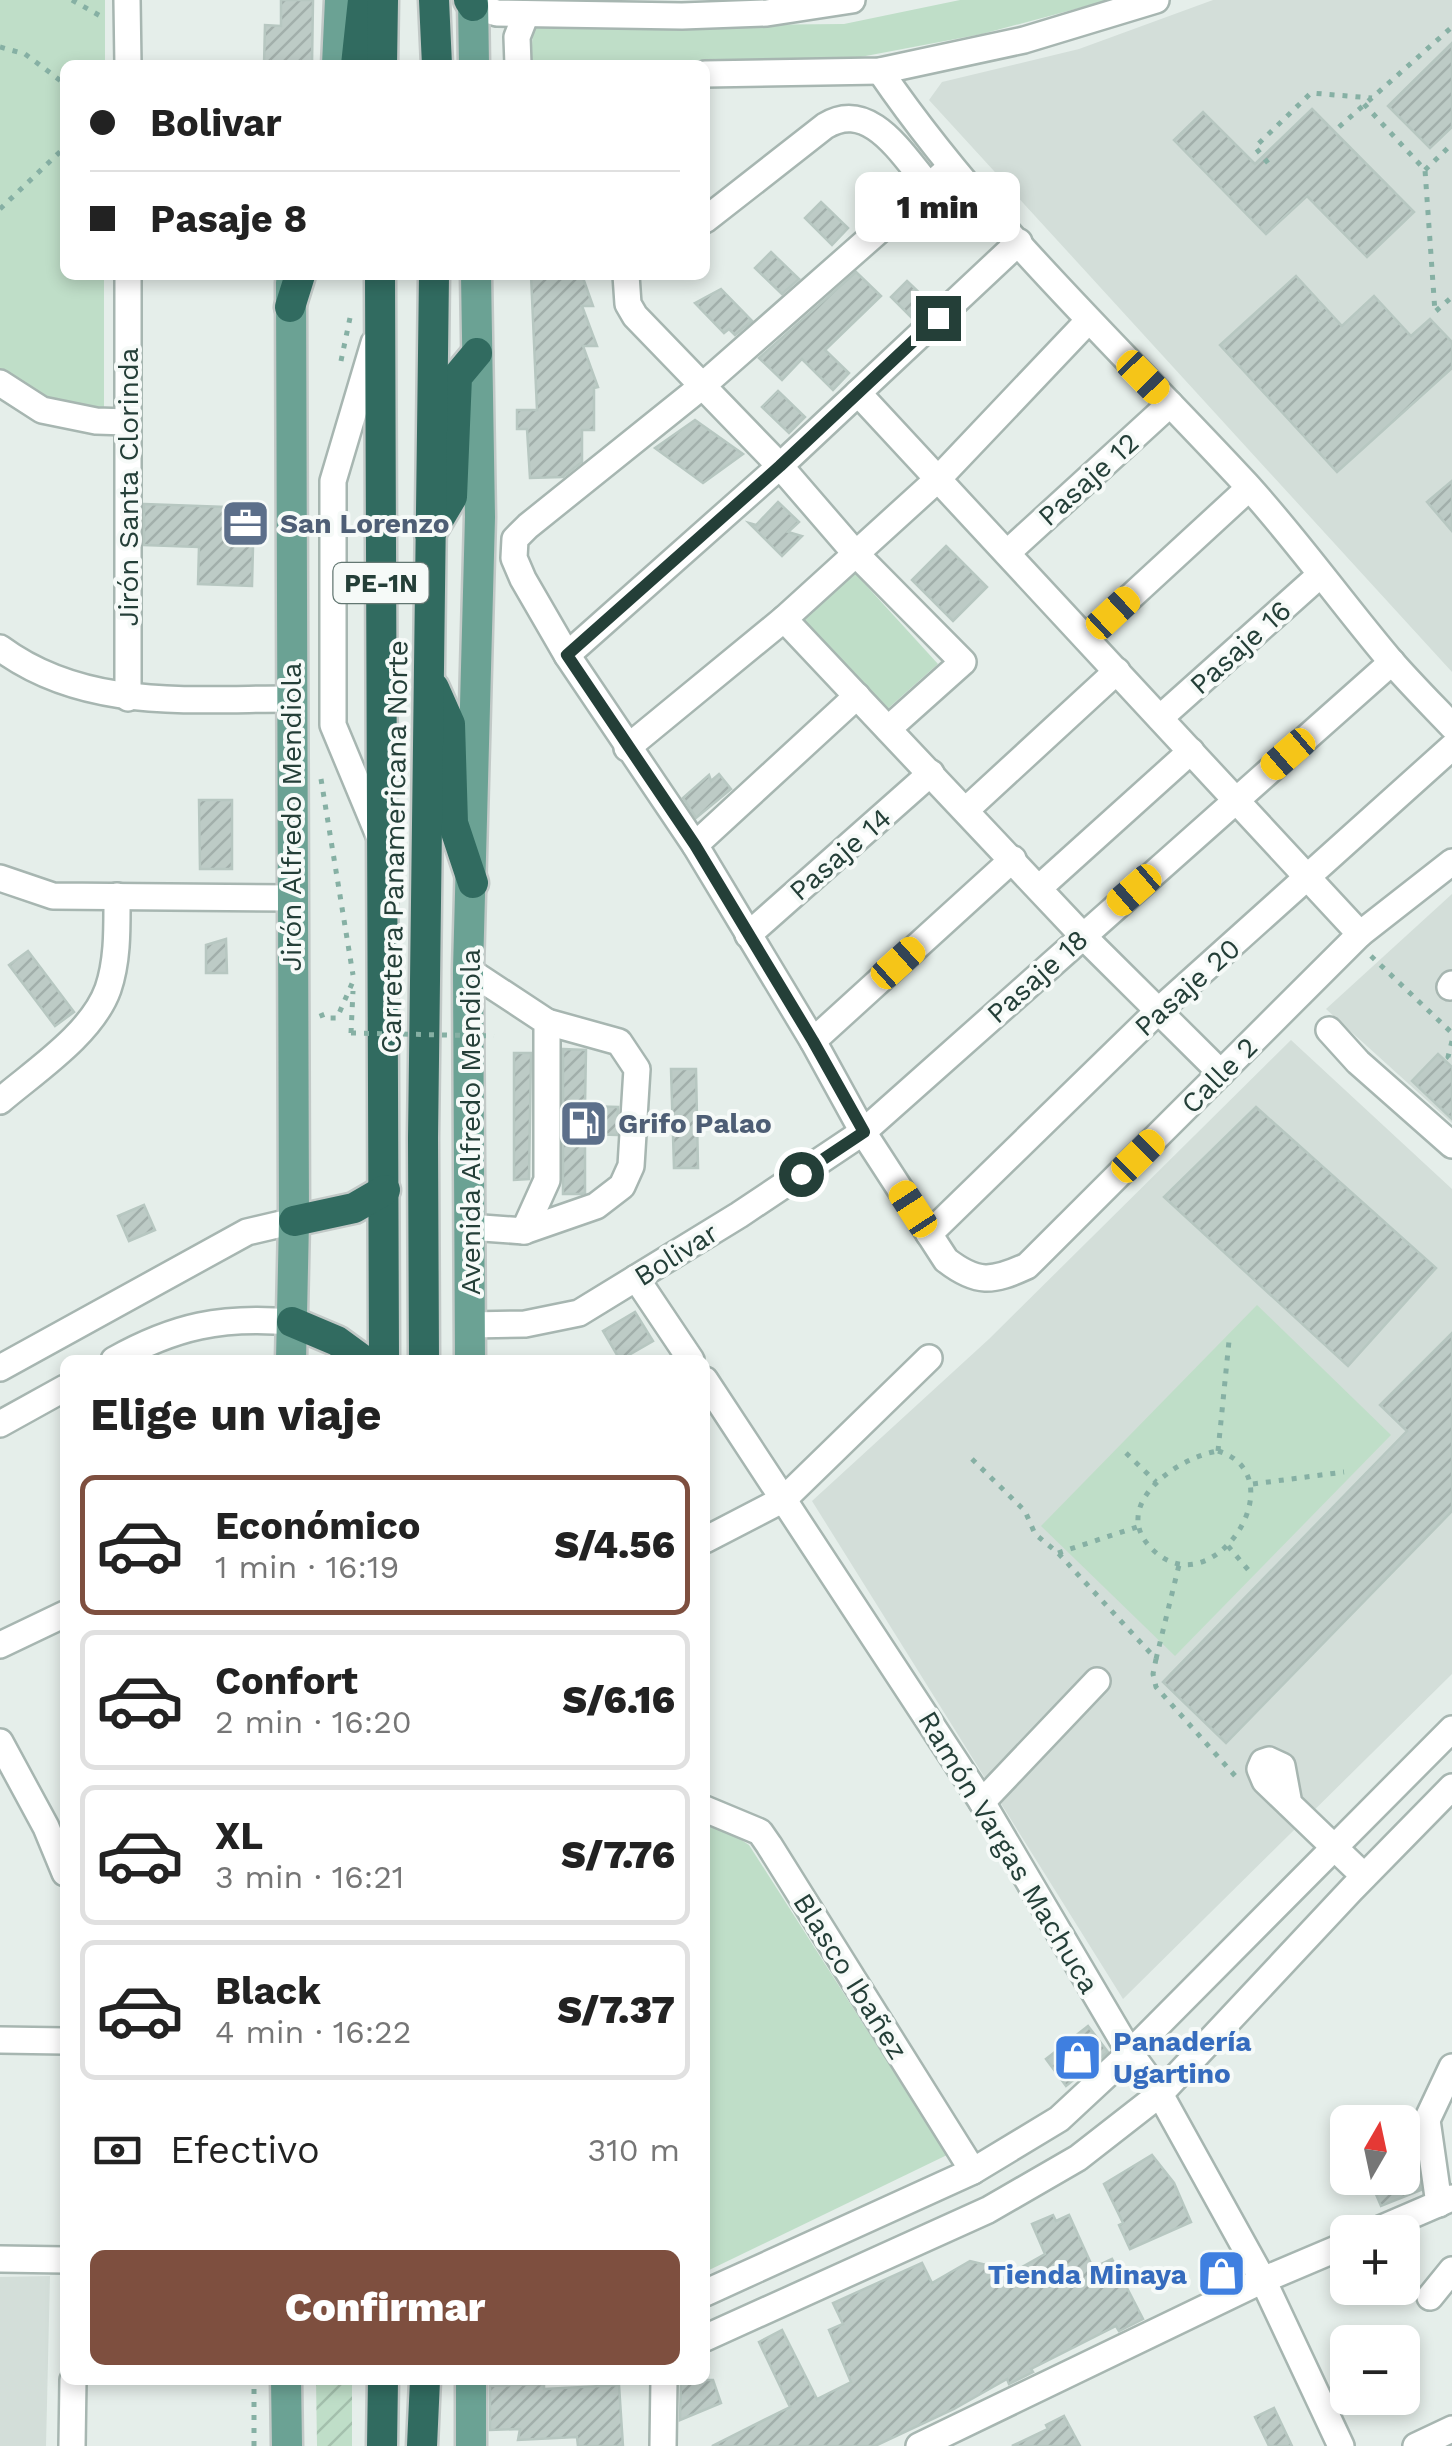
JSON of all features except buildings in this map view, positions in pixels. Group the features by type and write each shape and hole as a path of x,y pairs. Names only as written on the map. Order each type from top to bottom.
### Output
{"highway":[{"path":"357,60 363,0"},
{"path":"382,0 382,60"},
{"path":"434,0 437,60"},
{"name":"Carretera Panamericana Norte","path":"380,280 384,1355"},
{"name":"Carretera Panamericana Norte","path":"424,1355 428,536 434,280"},
{"path":"428,536 452,497 458,377 477,353"},
{"path":"429,676 450,724 453,823 472,883"},
{"path":"294,1222 354,1208 385,1190"},
{"path":"292,1322 337,1341 356,1355"},
{"path":"382,2446 383,2385"},
{"path":"422,2446 425,2385"}],"main road":[{"path":"337,60 340,0"},
{"path":"472,2 474,60"},
{"path":"472,883 480,516 476,280"},
{"name":"Jirón Alfredo Mendiola","path":"290,1355 294,1222 290,699 293,284"},
{"name":"Avenida Alfredo Mendiola","path":"470,1355 468,970 472,883"},
{"path":"286,2385 287,2446"},
{"path":"471,2385 471,2446"}],"street":[{"path":"472,2 497,14 682,8 767,14 852,0"},
{"path":"710,74 880,71 1024,40 1156,0"},
{"path":"127,9 128,60"},
{"path":"518,60 518,27 526,14"},
{"path":"880,71 951,167 1088,321 1249,488 1392,662 1452,726"},
{"path":"710,216 824,126 851,117 876,127 930,188"},
{"path":"930,1234 864,1132 695,845 567,655 514,558 515,539 701,388 951,167"},
{"path":"567,655 780,466 1019,242"},
{"name":"Jirón Santa Clorinda","path":"128,280 128,698"},
{"path":"630,281 628,304 635,316 780,466 856,554 963,662 888,728"},
{"path":"627,748 784,618 938,479 1088,321"},
{"path":"380,324 333,481 333,725 382,843"},
{"path":"0,383 42,410 96,421 128,422"},
{"path":"858,393 1308,878 1357,937"},
{"name":"Pasaje 12","path":"1007,554 1170,404"},
{"path":"1086,638 1249,488"},
{"name":"Pasaje 16","path":"1160,718 1320,575"},
{"path":"784,618 1082,936 1221,1073"},
{"path":"0,648 50,677 128,698 290,699"},
{"name":"Pasaje 18","path":"864,1132 1392,662"},
{"path":"966,810 1117,671"},
{"path":"695,845 856,696"},
{"name":"Pasaje 20","path":"930,1234 1157,1012 1452,747"},
{"path":"1040,888 1191,751"},
{"name":"Pasaje 14","path":"748,935 931,773"},
{"path":"813,1041 1012,859"},
{"name":"Calle 2","path":"930,1234 946,1260 964,1274 984,1280 1006,1276 1027,1266 1357,937 1452,862"},
{"path":"0,878 53,896 291,898"},
{"path":"0,1101 79,1035 108,992 117,942 116,896"},
{"path":"468,970 546,1022 618,1042 637,1069 631,1166 622,1186 596,1206 524,1231 470,1227"},
{"path":"524,1231 546,1180 546,1022"},
{"path":"1329,1030 1358,1062 1452,1145"},
{"name":"Bolivar","path":"470,1324 525,1324 579,1313 864,1132"},
{"path":"0,1368 247,1232 294,1222"},
{"path":"636,1278 689,1355"},
{"path":"123,1355 146,1342 204,1323 258,1319 292,1322"},
{"path":"710,1537 784,1499 928,1358"},
{"name":"Ramón Vargas Machuca","path":"710,1388 982,1802 1130,2053 1160,2094 1263,2280 1341,2446"},
{"path":"0,1424 60,1391"},
{"path":"0,1645 60,1616"},
{"path":"982,1802 1097,1681"},
{"path":"710,2291 973,2171 1059,2119 1130,2053 1452,1729"},
{"path":"0,1742 46,1826 60,1861"},
{"path":"710,2336 988,2210 1078,2158 1160,2094 1452,1787"},
{"path":"1289,1804 1364,1876"},
{"name":"Blasco Ibañez","path":"710,1810 760,1832 973,2171"},
{"path":"0,2040 60,2041"},
{"path":"1413,2215 1446,2201 1427,2120 1452,2067"},
{"path":"919,2446 1330,2252"},
{"path":"0,2259 60,2260"},
{"path":"1430,2297 1452,2270"},
{"path":"72,2446 73,2385"},
{"path":"663,2446 664,2385"},
{"path":"1416,2446 1452,2429"}],"path":[{"path":"72,0 102,18 127,9"},
{"path":"1339,127 1450,32"},
{"path":"0,48 25,54 60,80"},
{"path":"1268,163 1255,147 1311,92 1372,98"},
{"path":"1364,104 1426,170 1435,312 1452,297"},
{"path":"1426,170 1452,144"},
{"path":"0,209 60,151"},
{"path":"1357,937 1452,1032"},
{"path":"318,1004 323,1018 337,1018 354,979 351,1033 494,1036"},
{"path":"1452,1040 1448,1057 1452,1060"},
{"path":"1218,1450 1229,1340"},
{"path":"1218,1450 1240,1460 1252,1484 1249,1506 1228,1546 1202,1563 1179,1564 1155,1552 1140,1526 1142,1503 1156,1482 1195,1455 1218,1450"},
{"path":"1126,1453 1156,1482"},
{"path":"972,1459 1025,1511 1035,1534 1156,1659"},
{"path":"1252,1484 1344,1472"},
{"path":"1058,1554 1140,1526"},
{"path":"1228,1546 1250,1572"},
{"path":"1179,1564 1153,1681 1242,1784"},
{"path":"254,2385 254,2446"}],"shaded area":[{"path":"1213,0 1452,0 1452,672 929,100 942,82 1079,49"},
{"path":"1452,894 1452,1123 1326,1009"},
{"path":"1291,1040 1452,1189 1452,1674 1123,1999 812,1501 989,1339"},
{"path":"50,2276 46,2446 0,2446 0,2277"}],"green space":[{"path":"0,0 105,0 105,60 60,60 60,280 104,280 104,411 42,400 0,374"},
{"path":"960,0 1109,0 982,34 855,58 531,60 533,27 844,24"},
{"path":"853,571 938,664 884,712 799,620"},
{"path":"1257,1305 1391,1435 1175,1656 1041,1526"},
{"path":"710,1819 749,1845 947,2155 710,2270"},
{"path":"316,2385 352,2385 352,2446 317,2446"}],"place":[{"name":"San Lorenzo","path":"245,523"},
{"name":"Grifo Palao","path":"583,1123"},
{"name":"Panadería Ugartino","path":"1078,2057"},
{"name":"Tienda Minaya","path":"1222,2274"}],"route":[{"path":"801,1174 864,1132 695,845 567,655 780,466 938,318"}]}
